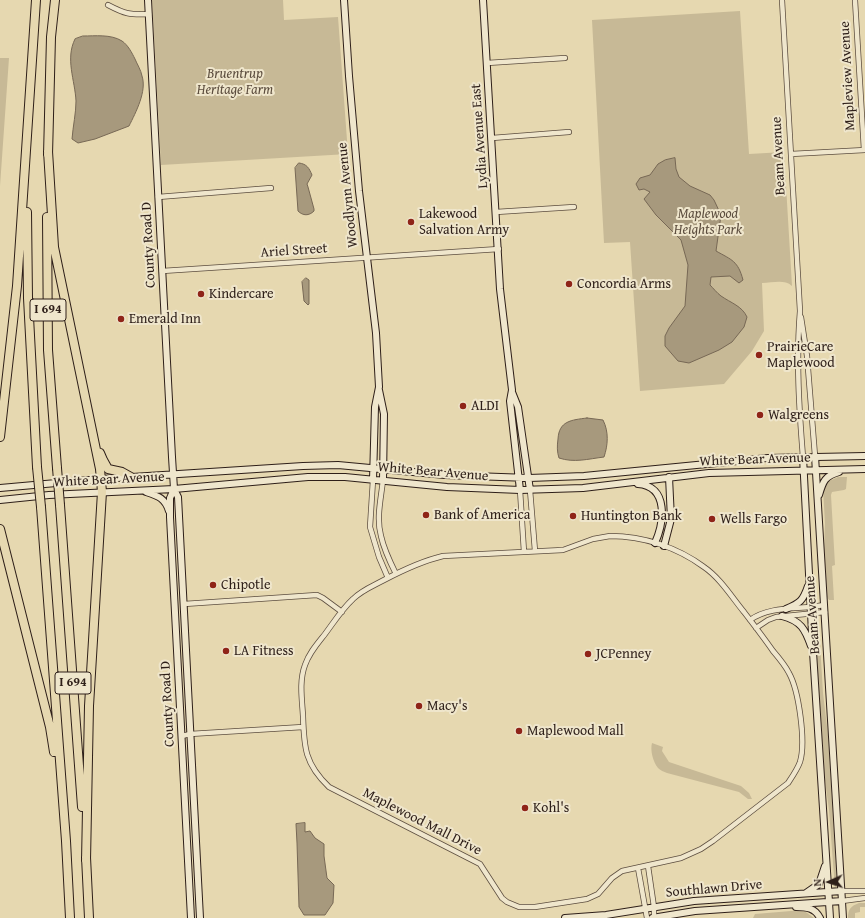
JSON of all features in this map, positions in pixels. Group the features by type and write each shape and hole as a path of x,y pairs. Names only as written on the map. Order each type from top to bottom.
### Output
{"highway":[{"name":"I 694","path":"36,0 26,158 28,298 37,467 64,810 70,918"},
{"name":"I 694","path":"55,0 51,36 48,150 48,350 89,918"},
{"path":"48,150 54,247 91,426 102,492 89,706 86,861"},
{"path":"0,437 17,286 26,158"},
{"path":"0,407 9,362"},
{"path":"91,426 103,460 108,468 122,472 131,477"},
{"path":"0,529 50,727 64,810"}],"street":[{"name":"County Road D","path":"148,0 174,475 174,489 170,498 170,517 191,918"},
{"name":"Woodlynn Avenue","path":"344,0 353,134 374,314 378,387 383,407 384,480"},
{"name":"Lydia Avenue East","path":"483,0 502,312 512,390 518,407 530,490"},
{"name":"Beam Avenue","path":"782,0 800,311 807,356 816,470 843,918"},
{"name":"Mapleview Avenue","path":"855,0 864,150"},
{"path":"108,5 123,13 135,15 149,14"},
{"path":"487,63 565,58"},
{"path":"492,138 569,132"},
{"path":"790,154 864,150"},
{"path":"158,197 271,188"},
{"path":"496,212 574,207"},
{"name":"Ariel Street","path":"162,271 499,249"},
{"name":"Beam Avenue","path":"800,311 798,329 798,386 830,918"},
{"name":"Woodlynn Avenue","path":"373,480 375,407 378,387"},
{"name":"Lydia Avenue East","path":"512,390 510,401 520,490"},
{"name":"White Bear Avenue","path":"0,488 101,479 303,466 338,465 445,475 529,478 584,476 757,459 803,456 865,456"},
{"path":"817,500 823,482 826,478 833,474 850,469"},
{"name":"White Bear Avenue","path":"0,500 49,495 174,489 308,477 346,477 447,487 530,490 583,488 709,473 865,469"},
{"path":"664,546 672,519 669,477"},
{"path":"373,480 370,527 379,557 388,578"},
{"path":"384,480 379,520 380,535 385,551 396,574"},
{"path":"626,483 643,484 654,490 658,496 662,516 659,534 655,543"},
{"name":"County Road D","path":"174,489 178,497 200,918"},
{"path":"520,490 524,552"},
{"path":"530,490 535,551"},
{"path":"141,491 163,499 170,517"},
{"name":"Maplewood Mall Drive","path":"610,536 624,536 664,546 690,558 716,577 789,673 798,698 802,750 800,761 795,773 788,783 706,846 681,858 622,871 612,878 598,894 587,900 528,907 513,905 502,898 480,864 329,787 319,778 309,761 306,752 303,727 302,681 304,666 310,654 342,612 363,591 425,561 443,556 563,550 593,539 610,536"},
{"path":"750,620 756,616 786,609 799,603 803,599 810,582"},
{"path":"184,604 317,595 342,612"},
{"path":"756,628 768,620 811,611 824,605"},
{"path":"786,609 825,612"},
{"path":"782,616 797,622 805,630 813,652"},
{"path":"182,736 190,734 303,727"},
{"path":"803,894 819,884 826,862"},
{"path":"648,866 654,907 653,918"},
{"path":"638,868 647,918"},
{"name":"Southlawn Drive","path":"565,918 606,915 694,901 842,891 865,892"},
{"name":"Southlawn Drive","path":"653,918 695,912 865,898"},
{"path":"772,906 806,907 815,910 820,918"}],"green space":[{"name":"Bruentrup Heritage Farm","path":"152,0 283,0 284,20 338,17 348,154 161,165"},
{"name":"Maplewood Heights Park","path":"740,11 749,154 784,152 792,286 782,282 762,283 764,331 752,351 724,384 640,391 630,242 604,243 592,20"},
{"path":"0,58 9,58 0,186"},
{"path":"838,477 847,477 846,489 832,492 831,495 835,565 832,566 834,600 829,600 827,597 824,549 825,524 823,489 825,483"},
{"path":"816,619 819,626 823,693 828,735 837,883 835,889 829,810 824,773 815,625"},
{"path":"652,743 663,747 662,751 669,762 741,786 749,793 752,799 748,799 739,792 662,771 658,768 653,759 651,749"},
{"path":"859,903 865,903 865,907 860,907 860,912 855,913 855,918 848,918 850,908"},
{"path":"803,910 814,918 753,918 755,914"}],"shaded area":[{"path":"83,36 108,36 122,41 128,47 140,69 143,88 140,101 129,126 95,139 78,143 72,139 76,101 71,70 71,54 75,39"},
{"path":"675,158 676,169 679,177 690,186 710,195 714,200 721,215 716,251 734,262 739,269 743,280 739,283 730,276 711,277 710,285 721,296 739,307 747,317 744,327 732,342 719,350 689,363 678,361 665,346 665,336 669,328 685,306 688,265 681,240 656,215 644,199 650,192 644,189 639,190 636,184 640,178 650,175 658,164 665,160"},
{"path":"299,163 304,164 310,170 312,175 307,184 314,211 308,215 304,215 298,211 295,168"},
{"path":"306,278 309,280 308,305 304,301 302,282"},
{"path":"587,418 603,420 607,438 604,457 587,460 559,458 557,444 559,433 563,425 567,422"},
{"path":"305,823 305,832 310,831 315,838 324,844 327,878 334,885 333,903 325,915 304,915 299,907 296,824"}],"place":[{"name":"Lakewood Salvation Army","path":"411,222"},
{"name":"Concordia Arms","path":"569,284"},
{"name":"Kindercare","path":"201,294"},
{"name":"Emerald Inn","path":"121,319"},
{"name":"PrairieCare Maplewood","path":"759,355"},
{"name":"ALDI","path":"463,406"},
{"name":"Walgreens","path":"760,415"},
{"name":"Bank of America","path":"426,515"},
{"name":"Huntington Bank","path":"573,516"},
{"name":"Wells Fargo","path":"712,519"},
{"name":"Chipotle","path":"213,585"},
{"name":"LA Fitness","path":"226,651"},
{"name":"JCPenney","path":"588,654"},
{"name":"Macy's","path":"419,706"},
{"name":"Maplewood Mall","path":"519,731"},
{"name":"Kohl's","path":"525,808"}]}
